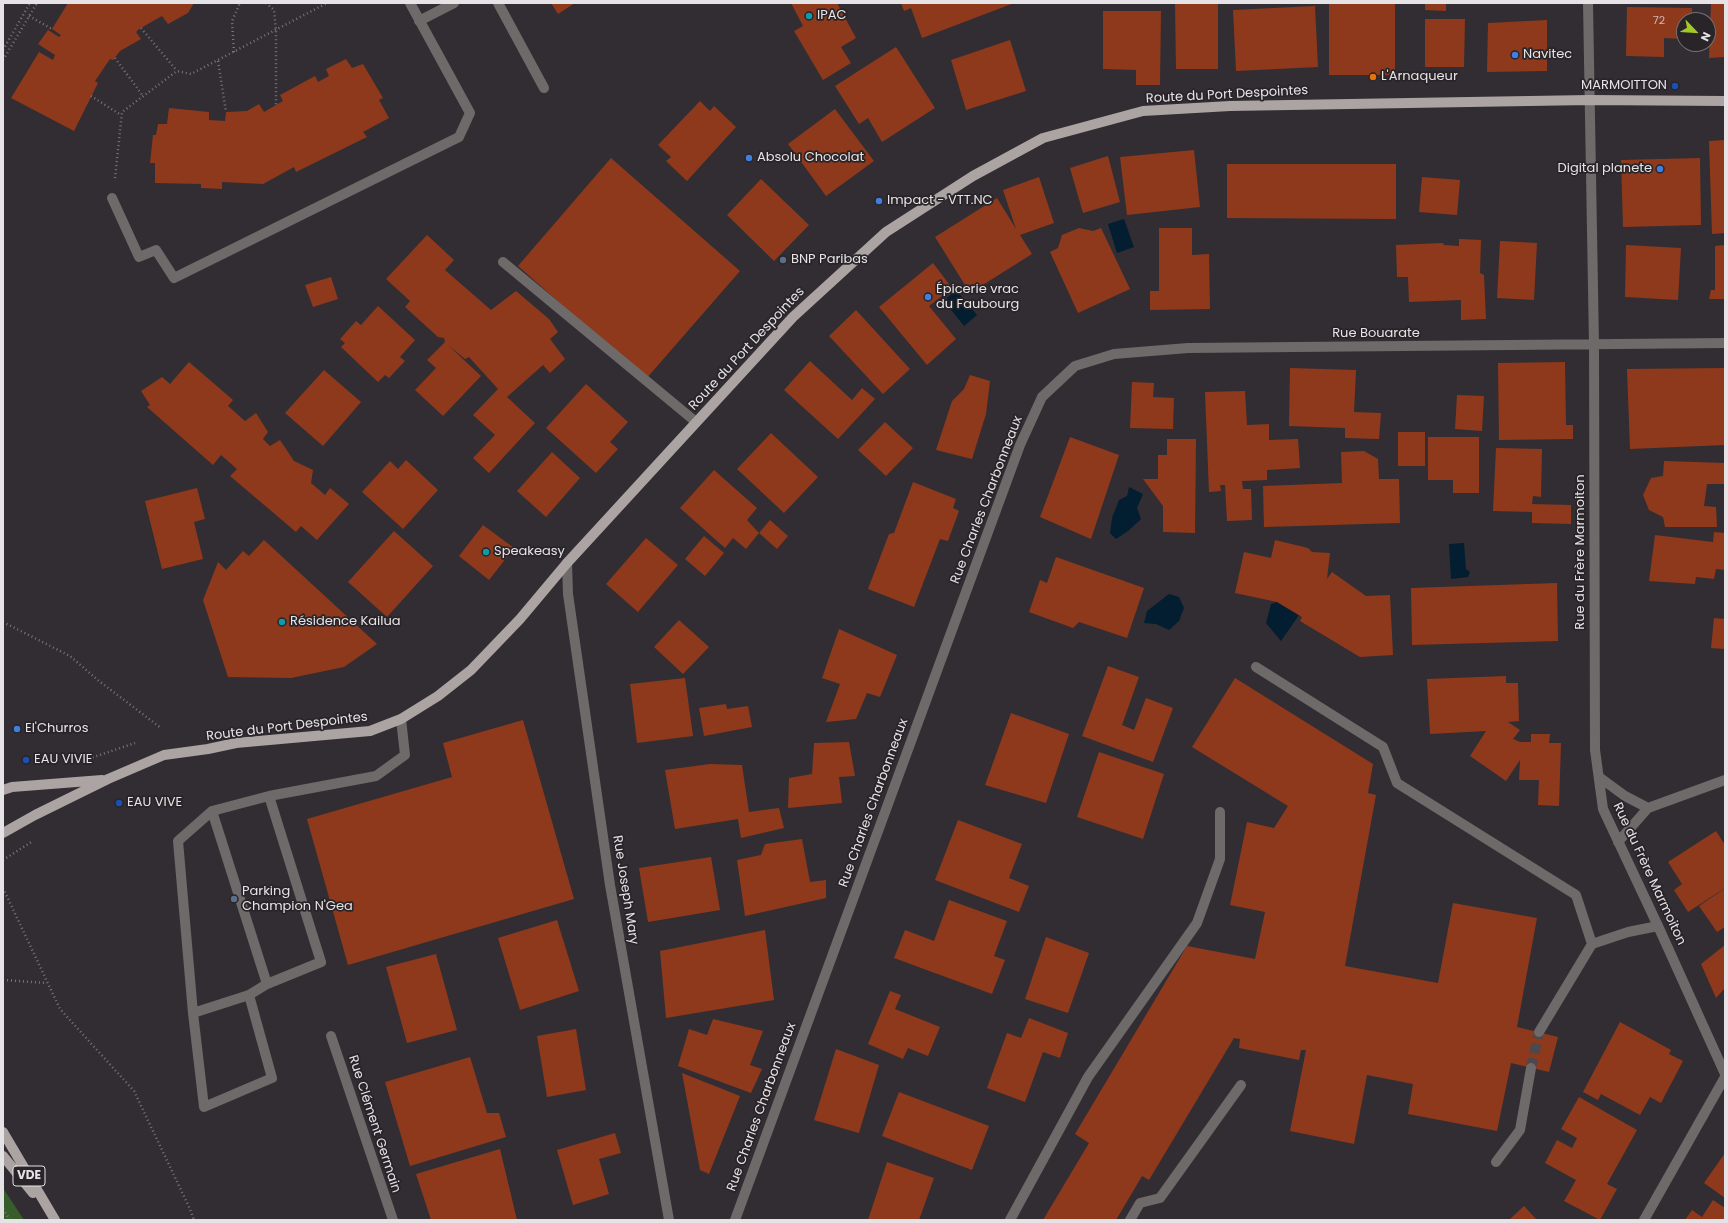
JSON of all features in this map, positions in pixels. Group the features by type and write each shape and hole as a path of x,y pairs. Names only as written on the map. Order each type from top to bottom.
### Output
{"main road":[{"name":"Route du Port Despointes","path":"3,833 35,815 108,779 164,755 208,749 236,743 370,731 401,719 438,696 471,670 520,619 567,563 793,317 886,232 973,176 1043,138 1143,111 1230,106 1589,100 1616,102 1725,101"},
{"name":"Route du Port Despointes","path":"3,790 12,787 108,779"},
{"name":"VDE","path":"3,1132 55,1220"},
{"name":"VDE","path":"3,1156 55,1220"}],"street":[{"path":"112,198 139,257 156,250 174,278 459,137 470,113 410,3"},
{"path":"419,21 454,3"},
{"path":"498,3 544,88"},
{"name":"Rue du Frère Marmoiton","path":"1588,3 1594,345 1595,750 1603,809 1725,1074"},
{"path":"503,262 696,422"},
{"name":"Rue Bouarate","path":"1042,397 1075,366 1114,354 1188,348 1725,343"},
{"name":"Rue Charles Charbonneaux","path":"735,1220 1020,445 1042,397"},
{"name":"Rue Joseph Mary","path":"567,563 568,594 610,885 669,1220"},
{"path":"1256,667 1383,747 1398,783 1576,895 1592,944"},
{"path":"249,995 272,1078 204,1107 193,1013 178,841 212,810 269,796 376,776 404,755 401,719"},
{"path":"1599,777 1625,796 1648,808"},
{"path":"1618,842 1648,808 1725,780"},
{"path":"193,1013 249,995 267,984 321,962 269,796"},
{"path":"212,810 267,984"},
{"path":"1010,1220 1088,1077 1198,922 1220,859 1220,812"},
{"path":"1539,1032 1592,944 1628,932 1658,926"},
{"name":"Rue Clément Germain","path":"331,1036 392,1220"},
{"path":"1496,1162 1520,1130 1530,1068"},
{"path":"1644,1220 1725,1077"},
{"path":"1130,1220 1140,1203 1160,1198 1241,1085"}],"path":[{"path":"3,50 30,3"},
{"path":"3,60 37,3"},
{"path":"234,52 232,20 240,3"},
{"path":"266,3 274,10 276,30 276,105"},
{"path":"141,28 177,70 191,74 327,3"},
{"path":"29,16 52,30"},
{"path":"115,58 143,96"},
{"path":"218,61 226,112"},
{"path":"112,198 122,112 177,70"},
{"path":"92,96 121,115"},
{"path":"3,622 70,656 99,681 161,728"},
{"path":"3,888 60,1009 134,1091 194,1220"},
{"path":"3,980 48,983"},
{"path":"3,1209 10,1220"}],"green space":[{"path":"3,1188 24,1220 3,1220"}],"water":[{"path":"1124,219 1134,247 1117,253 1108,224"},
{"path":"956,290 977,315 964,326 944,301"},
{"path":"1129,487 1143,494 1137,508 1141,519 1128,531 1116,539 1110,533 1112,518 1119,500 1127,496"},
{"path":"1464,543 1466,569 1470,572 1468,577 1451,579 1449,544"},
{"path":"1169,594 1179,597 1184,608 1179,621 1169,630 1156,624 1144,623 1147,611"},
{"path":"1277,602 1299,615 1281,641 1266,623 1271,604"}],"building":[{"path":"68,3 194,3 188,13 168,24 162,16 139,29 136,32 141,39 120,51 113,60 110,59 95,81 98,83 74,131 11,98 39,52 53,60 55,55 38,44 48,30 59,37 61,35 52,29"},
{"path":"551,3 575,3 558,14"},
{"path":"791,3 837,3 856,38 841,47 851,63 823,80 794,31 803,26"},
{"path":"901,3 1014,3 922,38 911,8 904,11"},
{"path":"1175,3 1218,3 1218,69 1176,69"},
{"path":"1329,3 1395,3 1395,75 1329,75"},
{"path":"1425,3 1446,3 1446,11 1425,10"},
{"path":"1711,3 1725,3 1725,57 1709,58 1709,52 1716,52 1716,12 1711,12"},
{"path":"1315,6 1318,67 1236,71 1233,10"},
{"path":"1627,7 1692,8 1692,12 1676,12 1676,39 1664,38 1664,57 1626,56"},
{"path":"1103,11 1161,11 1160,85 1136,85 1136,70 1103,69"},
{"path":"1425,19 1465,19 1464,67 1425,67"},
{"path":"1547,20 1547,71 1487,72 1488,23"},
{"path":"1010,40 1026,91 966,110 951,60"},
{"path":"896,47 935,108 882,142 868,118 859,124 835,86"},
{"path":"346,59 352,68 363,64 383,98 379,100 389,118 363,132 367,137 296,172 294,167 263,184 222,182 222,189 201,188 201,184 155,183 155,163 150,163 153,135 156,135 158,124 167,124 169,108 209,112 209,120 225,121 226,112 247,111 259,104 264,112 283,101 280,95 315,76 318,82 329,76 326,69"},
{"path":"700,101 710,111 714,106 736,127 687,181 666,161 671,157 658,145"},
{"path":"835,109 874,161 826,196 788,144"},
{"path":"1725,140 1725,233 1712,234 1709,141"},
{"path":"1194,150 1200,207 1127,215 1120,157"},
{"path":"1108,156 1120,202 1083,213 1070,168"},
{"path":"611,158 740,271 646,379 518,266"},
{"path":"1700,158 1701,225 1623,227 1621,160"},
{"path":"1227,164 1396,164 1396,219 1227,218"},
{"path":"1039,177 1054,223 1020,235 1032,254 970,293 935,237 997,198 1016,229 1003,190"},
{"path":"1422,177 1460,180 1457,215 1419,212"},
{"path":"761,179 809,225 774,261 727,215"},
{"path":"1079,228 1093,231 1101,228 1130,289 1078,313 1050,252 1058,248 1062,235"},
{"path":"1159,228 1192,228 1192,255 1209,254 1210,309 1150,310 1150,291 1159,291"},
{"path":"427,235 454,260 445,270 491,310 516,291 549,319 558,332 550,339 565,359 550,373 543,365 507,397 535,423 489,473 473,458 495,435 473,415 498,389 469,357 465,359 448,345 481,376 443,416 415,390 436,368 427,360 445,342 444,338 438,337 405,307 410,301 386,279"},
{"path":"1459,239 1481,240 1480,273 1484,275 1486,319 1461,320 1461,300 1409,302 1408,277 1397,277 1396,245 1443,243 1444,245 1459,246"},
{"path":"1500,241 1537,243 1534,300 1497,298"},
{"path":"1626,245 1681,248 1678,300 1625,297"},
{"path":"1725,245 1725,299 1709,299 1711,290 1715,290 1715,246"},
{"path":"933,263 952,288 929,306 956,339 927,365 879,307"},
{"path":"331,277 338,299 313,307 305,285"},
{"path":"378,306 415,340 400,357 405,361 389,378 385,375 378,382 341,347 345,343 340,339 356,321 361,325"},
{"path":"856,310 910,369 883,394 829,336"},
{"path":"810,361 852,400 862,388 875,399 838,439 784,390"},
{"path":"189,362 233,400 228,406 245,421 256,413 268,432 263,439 270,446 280,440 294,461 313,470 311,483 325,495 330,488 349,504 317,540 301,526 296,532 230,476 237,469 221,455 213,465 147,407 150,405 141,391 162,377 170,384"},
{"path":"1565,362 1566,425 1573,425 1573,439 1499,440 1498,363"},
{"path":"1290,368 1356,370 1354,412 1381,413 1379,439 1345,438 1345,428 1289,426"},
{"path":"1725,368 1725,445 1630,449 1627,369"},
{"path":"324,370 361,402 323,446 285,413"},
{"path":"970,375 990,381 986,414 972,459 936,450 952,401 964,389"},
{"path":"1132,382 1154,383 1153,397 1174,398 1173,429 1130,428"},
{"path":"586,384 628,422 610,442 618,449 596,473 546,428"},
{"path":"1245,391 1247,425 1269,424 1269,440 1298,439 1300,468 1267,470 1267,480 1242,481 1243,489 1251,489 1252,520 1227,521 1225,485 1220,485 1221,491 1209,492 1205,392"},
{"path":"1457,395 1484,396 1482,431 1455,429"},
{"path":"885,422 913,448 886,476 858,450"},
{"path":"1398,432 1425,432 1425,466 1398,466"},
{"path":"771,433 818,477 784,513 737,469"},
{"path":"1070,437 1119,455 1091,539 1040,517"},
{"path":"1428,437 1479,437 1479,493 1453,493 1453,480 1428,480"},
{"path":"1167,439 1196,439 1195,533 1163,532 1163,506 1143,479 1158,479 1158,455 1167,455"},
{"path":"1496,448 1542,449 1541,497 1533,496 1532,504 1571,505 1571,524 1532,523 1532,512 1493,511"},
{"path":"1364,451 1378,459 1379,479 1399,479 1400,523 1264,527 1263,486 1342,483 1341,452"},
{"path":"552,452 580,478 546,517 517,491"},
{"path":"406,460 438,490 403,529 362,492 390,461 398,469"},
{"path":"1664,461 1725,463 1724,484 1707,484 1704,506 1716,507 1717,527 1665,527 1663,517 1649,510 1643,495 1651,478 1663,476"},
{"path":"714,470 757,508 747,520 759,533 746,549 733,538 725,548 680,508"},
{"path":"913,482 956,499 953,508 959,511 948,541 940,539 914,607 868,589 889,534 894,533"},
{"path":"197,488 205,519 194,522 203,559 162,569 145,501"},
{"path":"770,520 788,536 777,549 759,533"},
{"name":"Speakeasy","path":"483,525 514,548 489,580 459,556"},
{"path":"394,531 433,566 387,617 348,582"},
{"path":"1714,532 1725,533 1725,570 1716,569 1714,579 1696,577 1695,584 1649,581 1655,535 1713,542"},
{"path":"704,536 724,553 705,576 685,559"},
{"path":"646,538 678,565 638,612 606,584"},
{"name":"Résidence Kailua","path":"264,540 377,644 344,667 291,678 228,677 203,600 218,562 226,570 243,551 249,556"},
{"path":"1275,540 1308,548 1312,552 1330,553 1327,579 1332,572 1366,596 1390,595 1393,655 1360,657 1300,621 1302,617 1277,602 1235,593 1244,552 1271,558"},
{"path":"1056,557 1144,588 1127,638 1079,622 1073,628 1029,612 1040,580 1047,583"},
{"path":"1557,583 1558,641 1412,645 1411,588"},
{"path":"1714,618 1725,619 1725,649 1711,648"},
{"path":"679,620 709,647 683,674 654,647"},
{"path":"839,629 897,655 880,697 867,693 856,719 826,722 840,684 822,678"},
{"path":"1108,666 1139,677 1122,725 1134,730 1146,698 1173,708 1153,762 1082,736"},
{"path":"1506,676 1506,683 1518,683 1519,721 1508,722 1520,730 1513,739 1520,742 1531,742 1531,734 1550,734 1549,743 1561,743 1559,806 1538,805 1539,780 1519,780 1520,760 1506,781 1470,756 1486,731 1430,734 1427,679"},
{"path":"685,678 693,736 637,743 630,684"},
{"path":"1235,678 1373,764 1368,793 1376,795 1345,966 1438,983 1453,903 1537,918 1517,1027 1558,1037 1549,1072 1511,1063 1497,1131 1408,1114 1413,1084 1367,1075 1354,1144 1290,1131 1306,1050 1301,1050 1299,1060 1239,1048 1240,1039 1234,1038 1149,1180 1142,1176 1116,1220 1043,1220 1089,1143 1075,1134 1187,946 1255,959 1265,912 1230,905 1247,822 1274,828 1288,806 1192,747"},
{"path":"726,704 727,709 748,706 752,727 704,736 699,708"},
{"path":"1011,713 1069,734 1046,803 985,785"},
{"path":"523,720 574,899 348,965 307,819 452,777 443,743"},
{"path":"849,742 855,776 839,777 842,803 788,808 789,778 812,774 814,743"},
{"path":"1099,752 1164,774 1143,839 1077,817"},
{"path":"710,764 742,765 749,812 779,808 784,828 741,838 738,819 675,829 665,770"},
{"path":"958,820 1022,844 1009,878 1029,886 1019,912 935,880"},
{"path":"1716,831 1725,845 1725,888 1688,912 1674,890 1682,884 1668,862"},
{"path":"802,839 810,882 826,880 826,898 745,916 737,860 761,855 765,844"},
{"path":"711,857 720,910 648,922 639,868"},
{"path":"1724,889 1725,927 1717,932 1699,906"},
{"path":"949,900 1007,921 994,956 1005,960 992,994 894,958 905,930 934,941"},
{"path":"557,920 579,991 520,1010 498,938"},
{"path":"765,930 774,1000 666,1018 660,951"},
{"path":"1046,937 1089,953 1068,1013 1025,999"},
{"path":"1725,945 1725,988 1716,998 1701,964"},
{"path":"436,954 457,1030 407,1043 386,967"},
{"path":"890,991 901,995 895,1009 940,1027 928,1056 908,1048 903,1059 868,1044"},
{"path":"1029,1018 1068,1033 1060,1058 1043,1052 1025,1102 987,1088 1007,1033 1021,1038"},
{"path":"713,1019 763,1031 750,1065 762,1069 751,1093 678,1066 689,1029 707,1035"},
{"path":"1620,1022 1671,1050 1669,1054 1683,1061 1661,1103 1650,1097 1640,1115 1601,1094 1598,1100 1583,1092"},
{"path":"576,1029 586,1090 547,1097 537,1036"},
{"path":"836,1049 879,1065 859,1133 814,1120"},
{"path":"470,1057 487,1113 499,1113 506,1137 410,1166 385,1082"},
{"path":"682,1073 740,1096 709,1174 700,1170"},
{"path":"899,1092 989,1126 972,1170 882,1136"},
{"path":"1579,1097 1637,1130 1607,1184 1617,1189 1600,1220 1564,1201 1576,1180 1545,1163 1557,1140 1572,1148 1577,1138 1561,1129"},
{"path":"615,1133 621,1153 599,1159 609,1194 573,1205 557,1150"},
{"path":"500,1149 517,1220 431,1220 416,1174"},
{"path":"1725,1153 1725,1198 1704,1183"},
{"path":"887,1162 934,1178 919,1220 868,1220"},
{"path":"1713,1200 1725,1208 1725,1220 1685,1220 1692,1210 1702,1217"},
{"path":"1524,1206 1537,1220 1509,1220"}],"tunnel":[{"path":"1531,1068 1539,1032"}],"place":[{"name":"IPAC","path":"809,16"},
{"name":"Navitec","path":"1515,55"},
{"name":"L'Arnaqueur","path":"1373,77"},
{"name":"MARMOITTON","path":"1675,86"},
{"name":"Absolu Chocolat","path":"749,158"},
{"name":"Digital planete","path":"1660,169"},
{"name":"Impact - VTT.NC","path":"879,201"},
{"name":"BNP Paribas","path":"783,260"},
{"name":"Épicerie vrac du Faubourg","path":"928,297"},
{"name":"Speakeasy","path":"486,552"},
{"name":"Résidence Kailua","path":"282,622"},
{"name":"El'Churros","path":"17,729"},
{"name":"EAU VIVIE","path":"26,760"},
{"name":"EAU VIVE","path":"119,803"},
{"name":"Parking Champion N'Gea","path":"234,899"}]}
